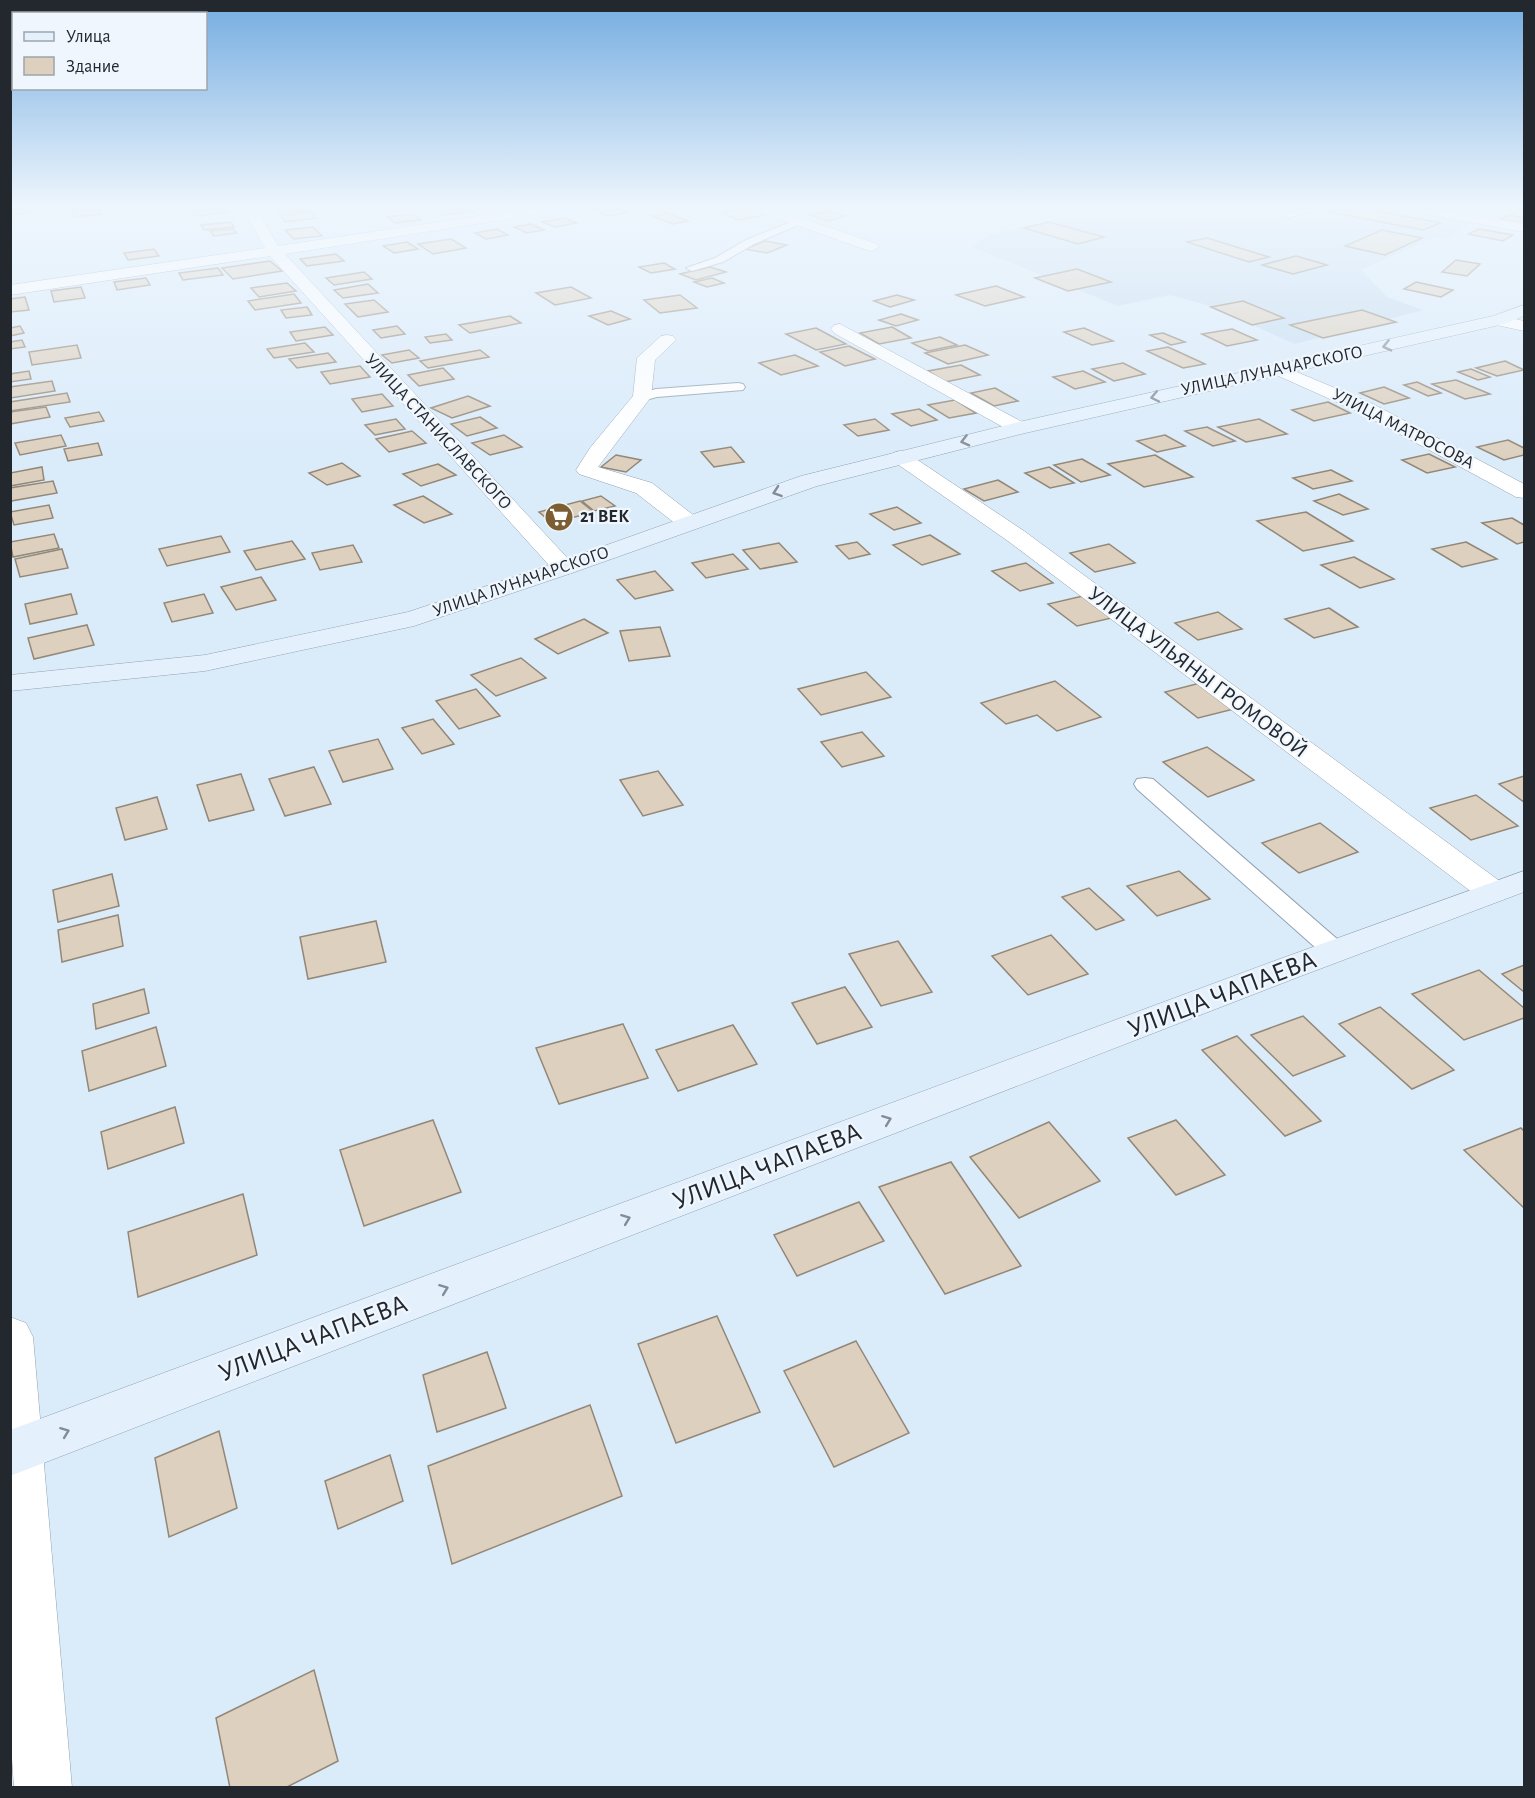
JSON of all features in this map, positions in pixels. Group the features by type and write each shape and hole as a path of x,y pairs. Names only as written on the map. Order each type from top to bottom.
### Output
{"main road":[{"name":"УЛИЦА ЛУНАЧАРСКОГО","path":"10,683 205,663 414,618 564,568 809,481 1019,428 1498,320 1524,310"},
{"name":"УЛИЦА ЧАПАЕВА","path":"14,1451 1509,886"}],"street":[{"name":"УЛИЦА СТАНИСЛАВСКОГО","path":"312,293 564,568"},
{"path":"1498,320 1524,326"},
{"path":"840,329 1019,428"},
{"path":"667,340 646,358 642,397 597,452 586,470 644,488 689,523"},
{"name":"УЛИЦА МАТРОСОВА","path":"1280,370 1366,408 1524,492"},
{"name":"УЛИЦА УЛЬЯНЫ ГРОМОВОЙ","path":"900,457 1016,536 1509,886"},
{"path":"10,1337 14,1451 43,1788"}],"lane":[{"path":"642,397 656,393 738,387"},
{"path":"1145,784 1335,951"}],"shaded area":[{"path":"1086,293 1383,293 1387,297 1423,310 1295,344 1207,305 1170,295 1118,306"}],"building":[{"path":"52,293 83,293 85,298 54,302"},
{"path":"255,293 284,293 259,297"},
{"path":"337,293 378,293 343,298"},
{"path":"536,293 582,293 591,298 555,305"},
{"path":"1014,293 1024,297 985,306 956,295"},
{"path":"1422,293 1448,293 1441,297"},
{"path":"294,294 301,303 255,310 248,301"},
{"path":"680,295 697,308 660,313 644,300"},
{"path":"897,295 914,300 890,307 874,301"},
{"path":"25,297 29,310 10,312 10,299"},
{"path":"374,300 388,312 358,317 345,304"},
{"path":"1243,301 1284,318 1252,325 1211,307"},
{"path":"307,307 312,315 286,318 281,310"},
{"path":"1362,310 1396,322 1323,338 1290,325"},
{"path":"611,311 630,319 608,325 589,316"},
{"path":"901,314 918,320 896,326 879,320"},
{"path":"510,316 521,323 470,333 459,325"},
{"path":"20,326 24,333 10,336 10,328"},
{"path":"397,326 405,334 381,338 373,330"},
{"path":"325,327 333,335 296,341 290,332"},
{"path":"892,327 911,338 879,344 860,333"},
{"path":"816,328 846,344 816,350 786,334"},
{"path":"1084,328 1113,341 1092,345 1064,332"},
{"path":"1232,329 1257,340 1227,346 1202,334"},
{"path":"1163,333 1185,342 1171,345 1150,335"},
{"path":"446,334 452,340 430,343 425,337"},
{"path":"940,337 957,345 928,351 912,343"},
{"path":"22,340 25,347 10,349 10,342"},
{"path":"305,343 314,352 274,358 267,349"},
{"path":"77,345 81,358 32,365 29,352"},
{"path":"965,345 988,355 948,364 925,353"},
{"path":"849,346 875,359 845,366 820,352"},
{"path":"1168,347 1205,364 1183,368 1147,351"},
{"path":"409,350 419,358 392,363 382,355"},
{"path":"480,350 489,357 428,368 420,361"},
{"path":"328,353 336,362 297,368 289,359"},
{"path":"795,355 818,366 781,375 759,363"},
{"path":"1505,361 1524,370 1497,376 1476,368"},
{"path":"1123,363 1145,374 1114,381 1092,369"},
{"path":"961,365 980,375 945,382 928,371"},
{"path":"360,366 370,377 330,384 321,372"},
{"path":"443,368 454,379 419,386 408,375"},
{"path":"1471,369 1490,377 1478,380 1458,372"},
{"path":"29,371 31,379 10,382 10,374"},
{"path":"1083,371 1105,382 1075,389 1053,377"},
{"path":"1456,380 1490,394 1465,399 1432,384"},
{"path":"52,381 55,391 11,398 10,387"},
{"path":"1417,382 1441,393 1428,396 1404,385"},
{"path":"1384,387 1409,398 1384,404 1360,393"},
{"path":"995,388 1018,401 994,406 971,393"},
{"path":"67,393 70,402 10,411 10,402"},
{"path":"382,394 393,406 362,412 352,399"},
{"path":"468,396 490,406 452,418 431,408"},
{"path":"955,400 976,413 949,418 928,405"},
{"path":"1328,402 1350,413 1314,421 1292,410"},
{"path":"46,407 50,417 10,424 10,412"},
{"path":"919,409 937,420 911,426 892,414"},
{"path":"99,412 104,421 70,427 65,418"},
{"path":"480,417 497,428 467,436 451,424"},
{"path":"396,419 405,429 375,435 365,425"},
{"path":"875,419 889,430 858,436 844,425"},
{"path":"1259,419 1287,434 1246,442 1218,427"},
{"path":"1207,427 1235,441 1213,446 1185,431"},
{"path":"412,431 426,443 389,452 376,439"},
{"path":"61,435 66,446 20,455 15,443"},
{"path":"504,435 522,447 490,455 472,443"},
{"path":"1165,435 1185,446 1157,452 1137,441"},
{"path":"1508,440 1524,448 1524,455 1504,460 1477,447"},
{"path":"98,443 102,455 68,461 64,449"},
{"path":"731,447 744,462 714,467 701,452"},
{"path":"1429,454 1455,467 1427,473 1402,460"},
{"path":"616,455 641,460 626,472 601,467"},
{"path":"1155,455 1193,477 1144,487 1108,464"},
{"path":"1082,459 1110,475 1081,482 1054,465"},
{"path":"342,463 360,476 327,485 309,473"},
{"path":"438,464 456,475 421,486 403,474"},
{"path":"42,467 44,480 10,486 10,473"},
{"path":"1049,467 1074,483 1050,488 1025,473"},
{"path":"1331,470 1352,481 1313,489 1293,478"},
{"path":"998,480 1018,492 984,501 964,489"},
{"path":"53,481 57,493 11,501 10,488"},
{"path":"1339,494 1368,509 1343,515 1314,501"},
{"path":"423,496 452,514 424,523 394,505"},
{"path":"601,496 615,506 594,511 582,501"},
{"name":"21 ВЕК","path":"580,501 594,512 552,523 539,512"},
{"path":"49,505 53,518 14,525 10,512"},
{"path":"897,507 921,523 894,530 870,514"},
{"path":"1306,512 1353,541 1303,551 1257,521"},
{"path":"1512,518 1524,525 1524,542 1517,544 1482,523"},
{"path":"54,534 59,548 13,557 10,542"},
{"path":"930,535 960,554 922,565 893,545"},
{"path":"221,536 230,552 167,566 159,549"},
{"path":"292,541 305,559 256,570 244,551"},
{"path":"857,542 870,554 849,559 836,546"},
{"path":"1466,542 1497,559 1462,567 1432,549"},
{"path":"779,543 797,562 760,569 743,550"},
{"path":"1109,544 1135,563 1095,572 1070,553"},
{"path":"353,545 362,562 320,570 312,553"},
{"path":"62,549 68,568 20,577 15,559"},
{"path":"733,554 748,569 706,578 692,563"},
{"path":"1354,557 1394,579 1360,588 1321,565"},
{"path":"1026,563 1053,583 1020,591 992,571"},
{"path":"655,571 673,590 635,599 617,580"},
{"path":"261,577 276,600 236,610 221,587"},
{"path":"71,594 77,614 30,624 25,604"},
{"path":"204,594 213,613 172,622 164,603"},
{"path":"1087,595 1116,617 1077,626 1048,604"},
{"path":"1329,608 1358,627 1314,638 1285,619"},
{"path":"1218,612 1242,629 1198,640 1175,623"},
{"path":"584,619 608,633 558,654 535,639"},
{"path":"87,625 94,645 34,659 28,638"},
{"path":"660,627 670,656 629,661 620,631"},
{"path":"521,658 546,678 496,696 471,675"},
{"path":"866,672 891,697 821,715 798,689"},
{"path":"1055,681 1101,717 1057,731 1037,715 1006,724 981,703"},
{"path":"1200,683 1234,709 1198,718 1165,692"},
{"path":"476,689 500,716 459,729 436,701"},
{"path":"433,719 454,744 422,754 402,728"},
{"path":"862,732 884,756 842,767 821,742"},
{"path":"378,739 393,769 343,782 329,751"},
{"path":"1207,747 1254,780 1208,797 1163,762"},
{"path":"314,767 331,804 285,816 269,779"},
{"path":"658,771 683,805 643,816 620,780"},
{"path":"241,774 254,810 209,821 197,785"},
{"path":"1524,776 1524,802 1499,784"},
{"path":"1476,795 1518,826 1471,840 1430,808"},
{"path":"157,797 167,829 125,840 116,808"},
{"path":"1320,823 1358,852 1299,873 1262,843"},
{"path":"1179,871 1210,899 1157,916 1127,886"},
{"path":"112,874 119,906 58,922 53,890"},
{"path":"1089,888 1124,920 1096,930 1062,897"},
{"path":"118,915 123,946 62,962 58,930"},
{"path":"376,921 386,962 308,979 300,937"},
{"path":"1051,935 1088,974 1028,995 992,956"},
{"path":"898,941 932,992 881,1006 849,954"},
{"path":"1524,965 1524,992 1502,974"},
{"path":"1479,970 1524,1008 1524,1018 1464,1040 1412,994"},
{"path":"845,987 872,1027 817,1044 792,1003"},
{"path":"144,989 149,1013 96,1029 93,1004"},
{"path":"1380,1007 1454,1070 1412,1089 1339,1024"},
{"path":"1303,1016 1345,1056 1293,1076 1251,1035"},
{"path":"623,1024 648,1078 559,1104 536,1048"},
{"path":"733,1025 757,1064 678,1091 656,1050"},
{"path":"156,1027 166,1066 89,1091 82,1051"},
{"path":"1237,1036 1321,1121 1285,1136 1202,1050"},
{"path":"175,1107 184,1143 108,1169 101,1132"},
{"path":"433,1120 461,1192 364,1226 340,1150"},
{"path":"1176,1120 1225,1175 1176,1195 1128,1138"},
{"path":"1049,1122 1100,1181 1019,1218 970,1157"},
{"path":"1521,1128 1524,1131 1524,1208 1464,1150"},
{"path":"951,1162 1021,1266 945,1294 879,1187"},
{"path":"243,1194 257,1255 138,1297 128,1232"},
{"path":"859,1202 884,1241 797,1276 774,1235"},
{"path":"717,1316 760,1412 676,1443 638,1344"},
{"path":"856,1341 909,1433 834,1467 784,1371"},
{"path":"487,1352 506,1408 437,1432 423,1375"},
{"path":"590,1405 622,1496 452,1564 428,1466"},
{"path":"219,1431 237,1508 169,1537 155,1458"},
{"path":"390,1455 403,1501 338,1529 325,1481"},
{"path":"314,1670 338,1761 285,1788 230,1788 216,1718"}],"place":[{"name":"21 ВЕК","path":"559,517"}]}
